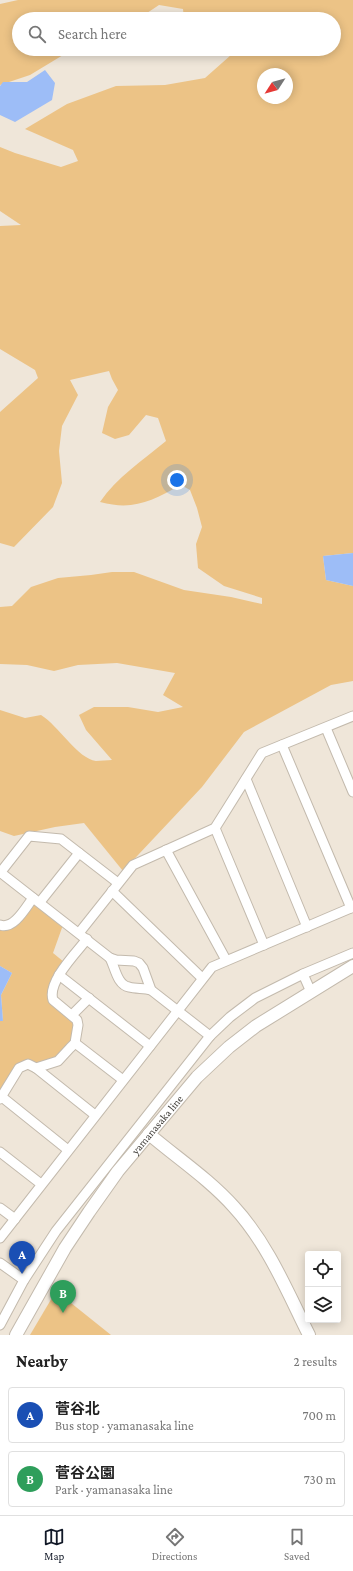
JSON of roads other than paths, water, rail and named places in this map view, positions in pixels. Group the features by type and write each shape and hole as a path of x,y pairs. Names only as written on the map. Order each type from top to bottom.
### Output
{"main road":[{"name":"yamanasaka line","path":"16,1335 65,1248 81,1224 118,1172 182,1093 212,1062 256,1026 353,966"},
{"path":"149,1134 222,1195 248,1223 268,1253 309,1335"}],"street":[{"path":"79,933 133,865 215,828 262,753 353,716"},
{"path":"326,728 353,792"},
{"path":"0,1238 95,1114 212,967 352,908 282,745"},
{"path":"246,779 307,927"},
{"path":"215,828 264,945"},
{"path":"118,882 61,839 29,836 0,872 110,958 116,960 134,961 139,964 143,968 152,990 210,1036"},
{"path":"166,850 226,960"},
{"path":"0,924 3,926 14,923 37,900 79,853"},
{"path":"112,891 202,978"},
{"path":"36,1068 58,1060 75,1044 78,1024 72,1015 53,1000 51,995 59,975 87,939"},
{"path":"0,1325 24,1280 56,1231 210,1036 230,1017 255,998 303,974 353,953"},
{"path":"110,958 119,980 123,985 130,988 152,990"},
{"path":"303,974 311,992"},
{"path":"59,975 150,1046"},
{"path":"72,1015 89,998"},
{"path":"75,1044 123,1080"},
{"path":"68,1150 1,1098 19,1068 28,1064 36,1068 95,1114"},
{"path":"0,1152 41,1184"},
{"path":"0,1208 15,1219"},
{"path":"0,1263 24,1280"}],"water":[{"path":"45,70 55,83 52,100 15,122 0,115 0,86 3,82 27,82"},
{"path":"353,553 353,586 326,580 323,556"},
{"path":"0,966 12,973 1,995 3,1021 0,1021"}],"place":[{"name":"菅谷北","path":"22,1274"},
{"name":"菅谷公園","path":"63,1313"}]}
